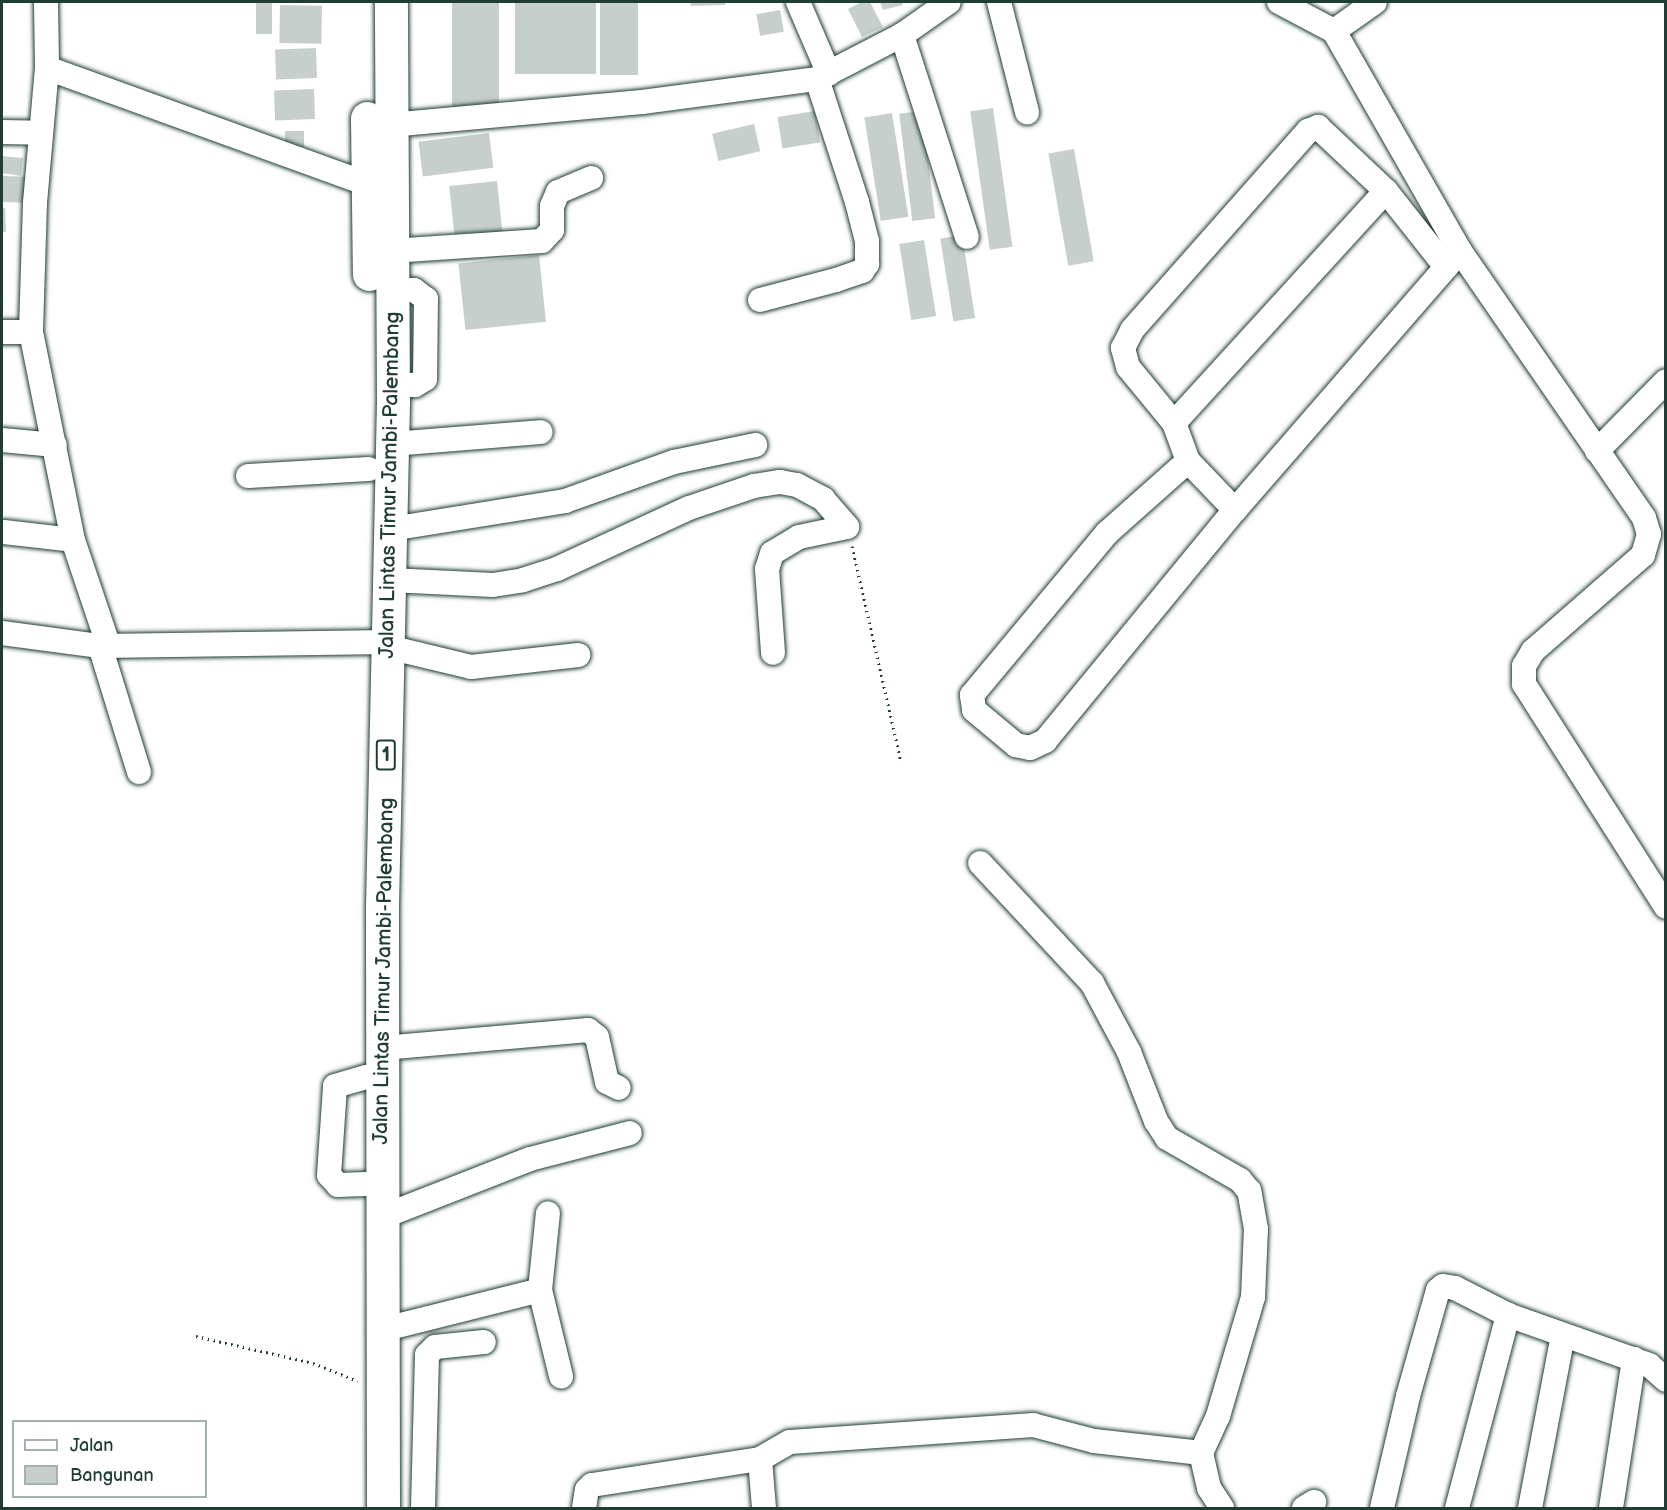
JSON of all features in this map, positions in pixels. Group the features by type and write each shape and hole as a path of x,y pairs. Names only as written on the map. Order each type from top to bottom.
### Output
{"highway":[{"name":"Jalan Lintas Timur Jambi-Palembang","path":"364,1509 367,1077 380,644 390,580 393,385 381,353 367,184 368,2"},
{"name":"Jalan Lintas Timur Jambi-Palembang","path":"383,1509 385,1329 382,1217 380,644 369,469 381,353 392,290 391,2"}],"street":[{"path":"46,2 46,68 31,332 73,540 139,772"},
{"path":"760,300 836,280 862,271 867,264 867,241 857,202 823,77 798,2"},
{"path":"390,125 632,103 823,77 902,35 949,2"},
{"path":"999,2 1027,112"},
{"path":"1279,2 1334,31 1453,259"},
{"path":"1334,31 1375,2"},
{"path":"902,35 967,237"},
{"path":"46,68 367,184"},
{"path":"1235,510 1188,461 1174,423 1128,367 1123,348 1132,330 1308,131 1318,127 1328,134 1453,259 1597,451 1644,518 1648,534 1643,555 1533,651 1524,666 1524,684 1665,907"},
{"path":"2,132 41,133"},
{"path":"391,251 542,241 552,230 552,206 558,192 591,178"},
{"path":"1174,423 1386,191"},
{"path":"1188,461 1099,542 972,695 974,710 1016,745 1030,748 1045,741 1235,510 1453,259"},
{"path":"392,290 414,290 426,299 425,380 415,385 393,385"},
{"path":"2,332 31,332"},
{"path":"1597,451 1665,381"},
{"path":"392,444 541,432"},
{"path":"2,440 55,445"},
{"path":"391,530 565,501 674,462 755,445"},
{"path":"248,476 369,469"},
{"path":"390,580 493,585 523,580 557,569 689,508 754,486 780,482 797,484 823,499 847,527 799,537 772,553 767,569 773,653"},
{"path":"4,532 73,540"},
{"path":"2,633 104,645 380,644 471,667 578,655"},
{"path":"980,863 1092,983 1129,1052 1153,1112 1167,1138 1185,1151 1240,1180 1254,1205 1253,1297 1218,1416 1201,1453 1209,1488 1222,1509"},
{"path":"383,1048 588,1030 597,1037 607,1082 619,1088"},
{"path":"382,1217 530,1159 630,1133"},
{"path":"548,1214 540,1290 561,1376"},
{"path":"1382,1509 1408,1396 1438,1290 1449,1286 1508,1314 1634,1359 1649,1365 1665,1380"},
{"path":"385,1329 540,1290"},
{"path":"1457,1509 1508,1314"},
{"path":"1530,1509 1563,1335"},
{"path":"423,1509 427,1355 435,1347 484,1342"},
{"path":"1611,1509 1634,1359"},
{"path":"584,1509 587,1490 592,1485 760,1459 790,1442 1014,1424 1044,1427 1094,1441 1201,1453"},
{"path":"760,1459 764,1509"}],"path":[{"path":"847,527 901,762"},
{"path":"196,1336 313,1363 366,1383"}],"building":[{"path":"256,2 272,2 272,34 256,34"},
{"path":"452,2 499,2 499,110 452,110"},
{"path":"515,2 596,2 596,74 515,74"},
{"path":"600,2 638,2 638,75 600,75"},
{"path":"690,2 725,2 725,5 691,6"},
{"path":"862,2 870,2 883,27 862,37 848,9"},
{"path":"880,2 902,2 903,5 883,10"},
{"path":"280,5 322,6 321,44 279,43"},
{"path":"780,10 784,32 760,36 756,14"},
{"path":"316,48 317,78 276,79 275,49"},
{"path":"314,89 315,119 275,120 274,90"},
{"path":"993,108 1012,247 990,250 970,111"},
{"path":"815,111 820,143 782,149 777,117"},
{"path":"922,111 935,218 912,221 899,114"},
{"path":"892,113 908,217 881,221 864,117"},
{"path":"754,124 760,151 718,161 712,134"},
{"path":"285,131 304,131 304,147 285,147"},
{"path":"489,133 493,168 423,176 419,142"},
{"path":"1074,149 1094,261 1068,266 1048,154"},
{"path":"2,156 23,158 21,176 2,173"},
{"path":"2,176 27,177 26,203 2,202"},
{"path":"497,181 503,239 455,244 449,186"},
{"path":"2,208 5,208 6,232 2,232"},
{"path":"962,235 975,318 953,321 940,238"},
{"path":"924,240 936,316 911,320 899,244"},
{"path":"539,255 546,322 465,330 458,263"}]}
